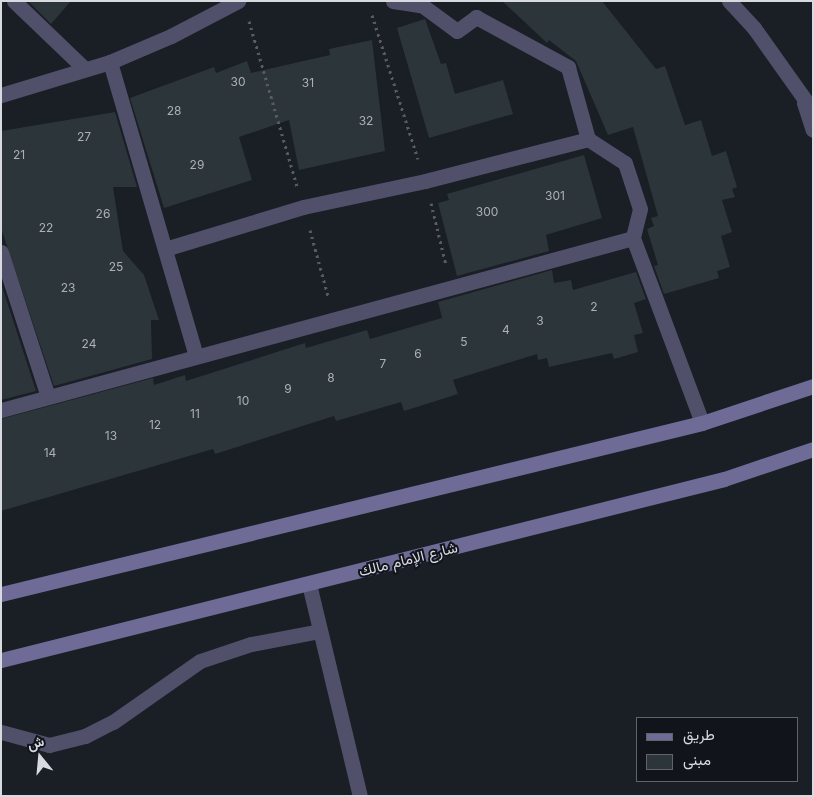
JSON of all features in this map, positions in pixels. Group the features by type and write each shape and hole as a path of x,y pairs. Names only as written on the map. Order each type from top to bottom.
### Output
{"street":[{"path":"14,1 85,69"},
{"path":"1,95 110,62 238,1"},
{"path":"393,1 423,6 457,31 476,17 568,67 588,139 625,163 640,209 633,238 702,422"},
{"path":"729,1 775,57 802,99 813,111"},
{"path":"110,62 196,356"},
{"path":"802,99 813,130"},
{"path":"165,249 303,207 425,181 588,139"},
{"path":"1,410 451,285 633,238"},
{"path":"1,252 48,397"},
{"path":"1,594 702,422 813,386"},
{"name":"شارع الإمام مالك","path":"1,660 724,479 813,449"},
{"path":"309,584 360,796"},
{"path":"1,732 49,745 84,736 113,722 200,661 251,644 320,631"}],"path":[{"path":"238,1 254,31 334,318"},
{"path":"371,11 425,181 451,285"}],"building":[{"path":"28,1 71,1 51,24"},
{"path":"502,1 602,1 656,69 665,66 685,125 701,120 712,156 726,151 737,187 732,189 735,197 722,200 732,232 721,236 730,267 717,271 719,278 664,294 654,266 658,265 647,229 654,226 651,218 658,216 633,127 608,135 576,61 549,40 547,43"},
{"path":"425,19 441,64 446,63 455,94 503,80 513,114 429,138 397,28"},
{"path":"372,40 385,151 299,170 289,120 239,137 252,180 164,208 130,98 214,67 216,73 247,61 251,73 330,55 329,49"},
{"path":"115,112 137,187 113,187 123,251 144,275 159,320 151,320 152,359 54,386 1,228 1,131"},
{"path":"584,155 602,218 546,235 549,251 457,276 438,203 449,200 447,194"},
{"path":"552,270 554,283 571,280 573,290 636,272 646,299 634,303 643,333 634,335 638,352 614,359 612,353 549,367 547,358 538,360 537,354 453,380 458,394 404,411 401,402 336,421 334,416 215,454 213,449 1,511 1,419 153,378 154,385 185,375 186,381 305,343 306,348 367,330 370,339 442,318 438,302"},
{"path":"1,283 36,391 1,400"}]}
